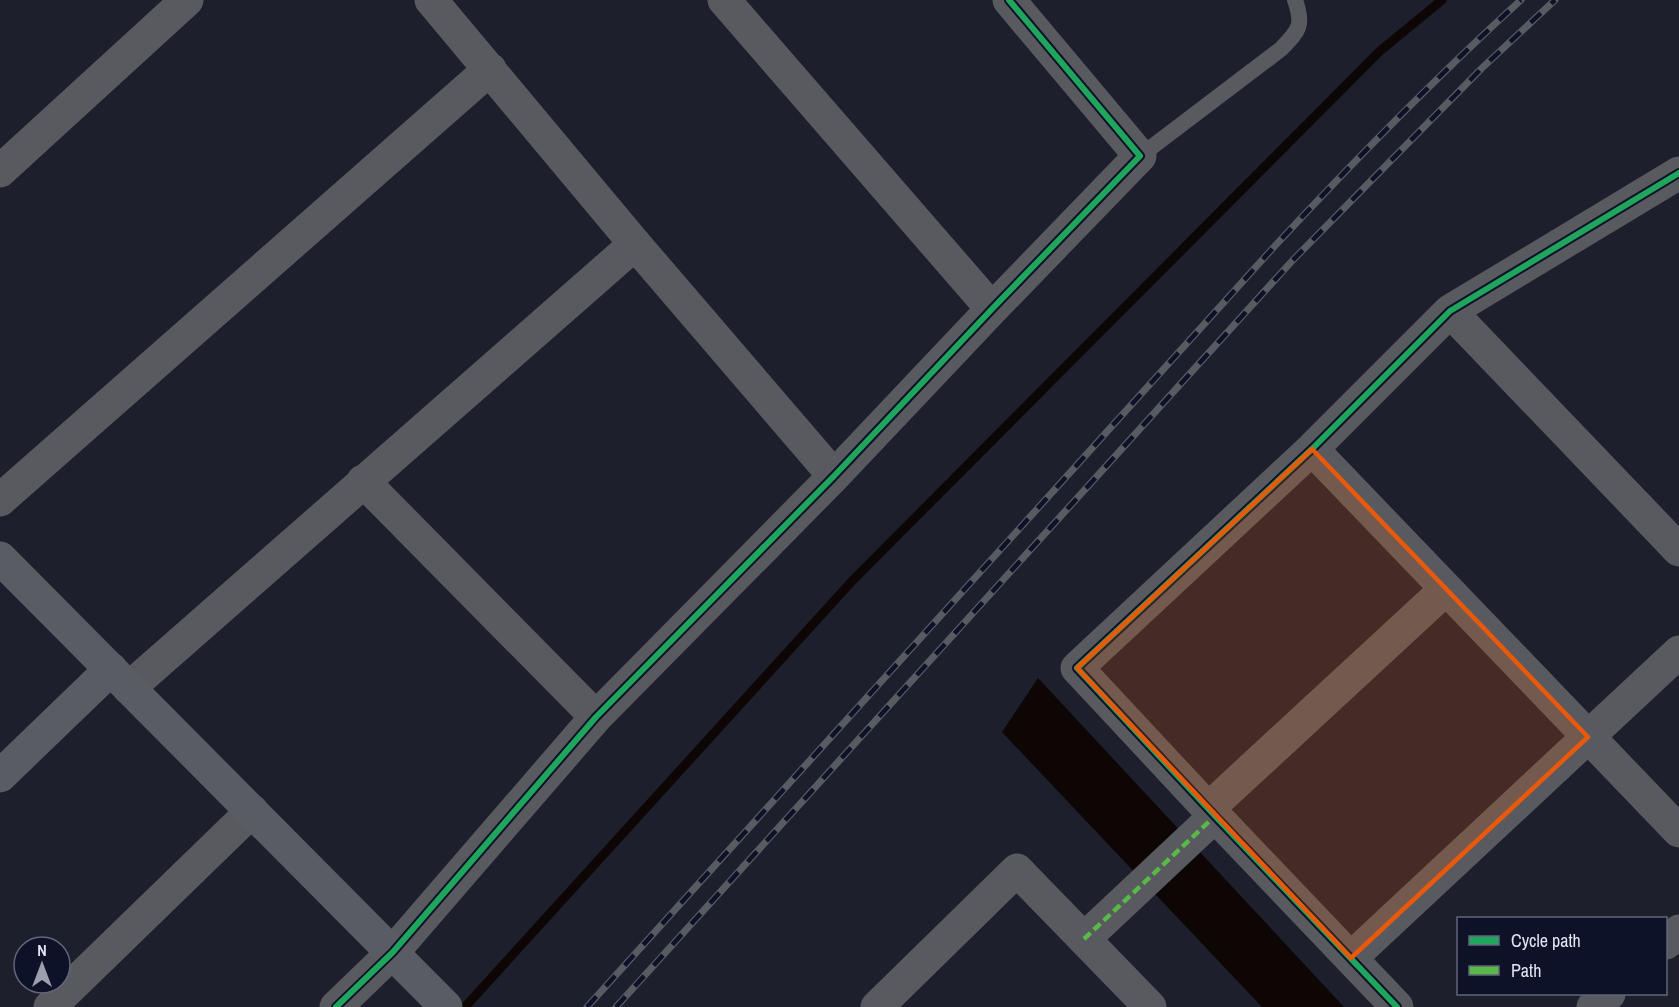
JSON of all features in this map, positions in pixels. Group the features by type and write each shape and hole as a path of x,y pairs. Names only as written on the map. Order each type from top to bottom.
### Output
{"street":[{"path":"431,0 635,244 834,476"},
{"path":"724,0 992,309"},
{"path":"336,1007 393,952 596,717 834,476 1140,156 1010,0"},
{"path":"0,171 167,6"},
{"path":"0,500 490,69"},
{"path":"1397,1007 1211,813 1077,668 1312,449 1450,311 1679,173"},
{"path":"0,776 363,482 635,244"},
{"path":"1450,311 1679,550"},
{"path":"1312,449 1679,831"},
{"path":"363,482 596,717"},
{"path":"0,558 442,1003"},
{"path":"1084,939 1211,813 1446,589"},
{"path":"1351,958 1679,652"},
{"path":"50,1007 252,811"},
{"path":"895,1001 1017,870 1150,1007"},
{"path":"1667,941 1679,931"},
{"path":"1593,1007 1606,995"}],"lane":[{"path":"1140,156 1281,49 1298,32 1300,15 1295,0"}],"highlighted area":[{"path":"1312,449 1588,737 1351,958 1077,668"}],"shaded area":[{"path":"1038,678 1344,1007 1262,1007 1002,732"}],"waterway":[{"path":"465,1007 853,580 1380,51 1442,0"}],"railway":[{"path":"587,1007 1273,248 1394,121 1521,0"},
{"path":"616,1007 1292,261 1482,68 1555,0"}],"marked path":[{"path":"1084,939 1215,816"}],"cycle path":[{"path":"336,1007 393,952 596,717 834,476 1140,156 1009,0"},
{"path":"1397,1007 1077,668 1312,449 1450,311 1679,173"}]}
